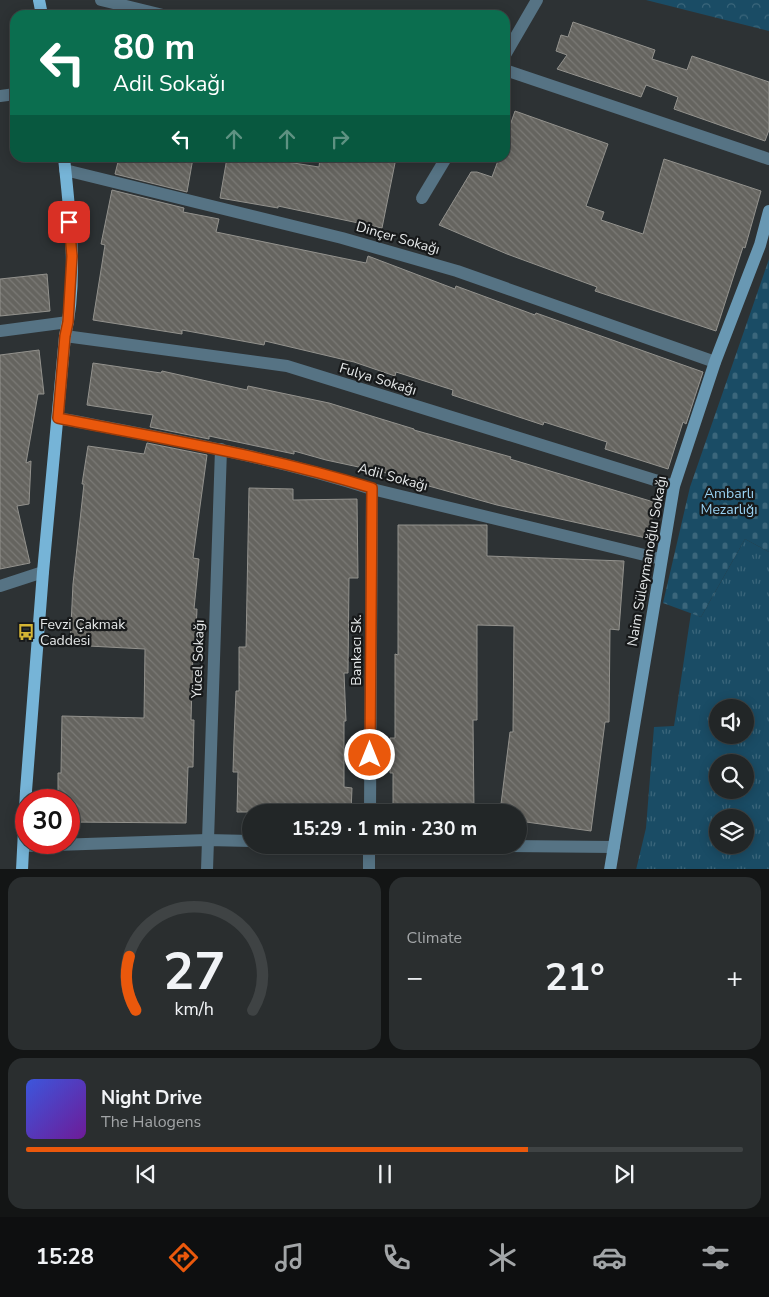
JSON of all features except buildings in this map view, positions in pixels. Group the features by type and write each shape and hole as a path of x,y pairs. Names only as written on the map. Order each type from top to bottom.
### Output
{"main road":[{"path":"26,789 43,572 65,336 68,322 72,256 65,164"},
{"name":"Naim Süleymanoğlu Sokağı","path":"610,869 674,486 715,362 760,245 769,211"},
{"path":"22,869 23,854"}],"street":[{"path":"102,0 143,10"},
{"path":"510,46 537,0"},
{"path":"510,72 769,159"},
{"path":"422,198 444,162"},
{"name":"Dinçer Sokağı","path":"65,164 342,238 457,271 715,362"},
{"path":"0,331 68,322"},
{"name":"Fulya Sokağı","path":"65,336 288,366 674,486"},
{"name":"Adil Sokağı","path":"58,418 221,449 661,559"},
{"name":"Yücel Sokağı","path":"207,869 221,449"},
{"name":"Bankacı Sk.","path":"370,804 372,488"},
{"path":"0,586 43,572"},
{"path":"80,844 207,840 242,841"},
{"path":"527,846 614,847"},
{"path":"369,869 370,854"}],"green space":[{"path":"646,0 769,0 769,31"},
{"name":"Ambarlı Mezarlığı","path":"769,259 769,552 745,539 701,617 663,603 690,487"},
{"path":"745,539 769,552 769,869 636,869 646,828 654,727 674,726 691,613 701,617"}],"place":[{"name":"Fevzi Çakmak Caddesi","path":"26,632"}],"route":[{"path":"69,222 72,256 68,322 65,336 58,418 221,449 372,488 370,755"}]}
